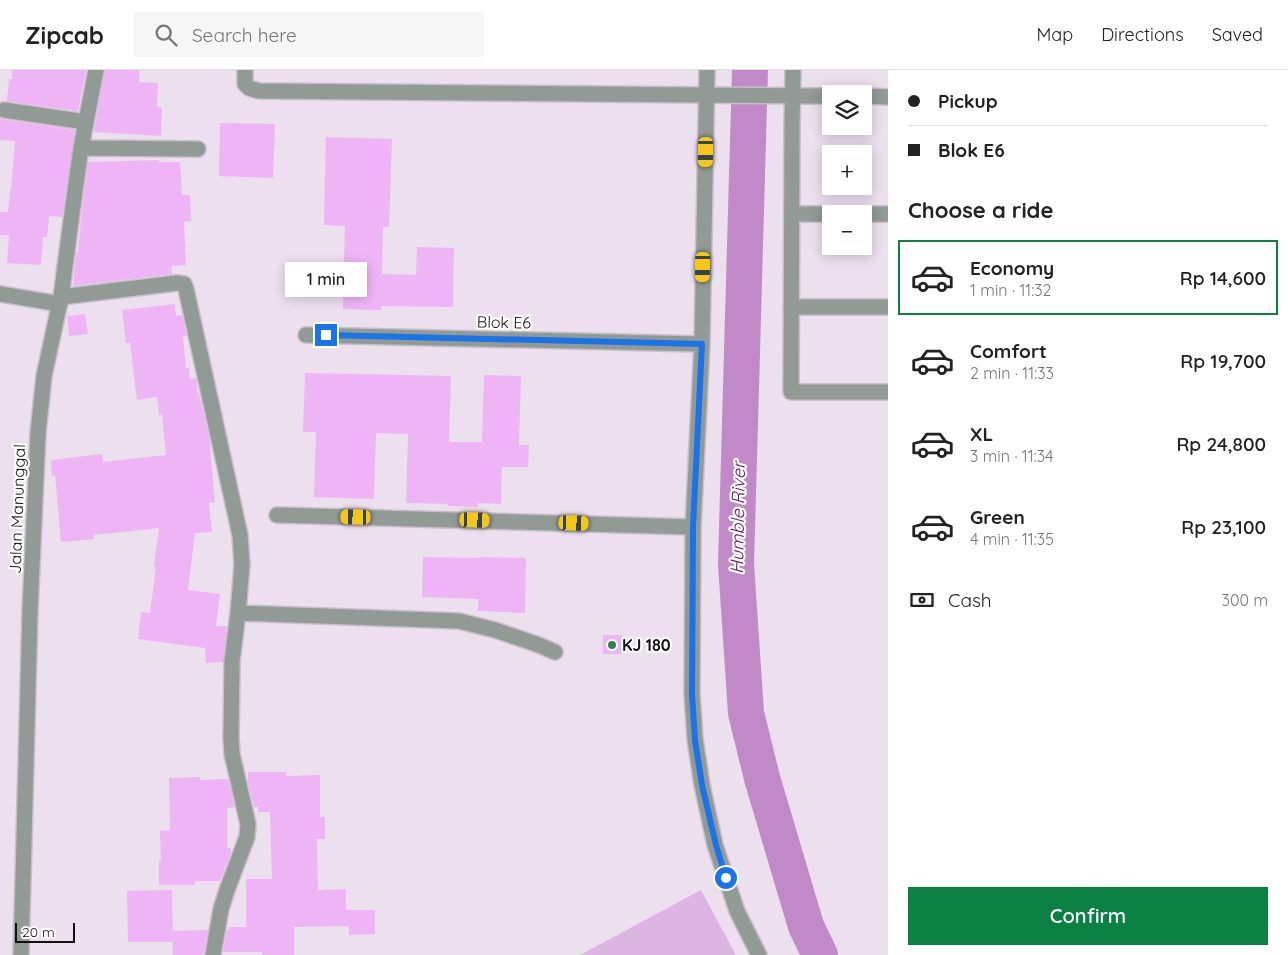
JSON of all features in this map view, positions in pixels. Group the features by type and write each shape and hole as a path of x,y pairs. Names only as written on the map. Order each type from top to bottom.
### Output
{"street":[{"name":"Jalan Manunggal","path":"21,955 36,462 44,376 61,300 81,148 96,70"},
{"path":"246,70 245,84 259,92 822,96"},
{"path":"707,70 714,95 693,527 692,694 696,749 716,845 737,911 759,955"},
{"path":"793,70 786,95 792,214 790,392 888,392"},
{"path":"872,96 888,97"},
{"path":"4,110 86,122"},
{"path":"81,148 198,149"},
{"path":"792,214 888,214"},
{"path":"0,294 61,300 177,283 184,284 186,289 240,535 242,565 232,661 230,738 248,824 247,836 221,908 212,955"},
{"path":"791,307 888,307"},
{"name":"Blok E6","path":"306,335 702,344"},
{"path":"277,515 693,527"},
{"path":"238,612 459,621 495,630 555,652"}],"shaded area":[{"path":"701,890 736,955 580,955"}],"building":[{"path":"12,70 86,70 78,111 7,101 9,79 12,79"},
{"path":"105,70 139,70 139,82 158,83 157,107 162,108 161,136 94,132"},
{"path":"0,119 75,130 62,217 49,216 47,237 43,237 41,265 7,263 9,235 0,235 0,212 8,212 15,141 0,140"},
{"path":"220,123 275,124 273,178 219,176"},
{"path":"326,137 392,139 389,227 383,227 382,274 416,275 417,247 454,248 453,307 381,306 381,310 343,309 345,226 324,225"},
{"path":"159,160 159,162 180,162 182,195 190,195 191,221 184,222 186,265 171,266 172,274 73,286 88,162"},
{"path":"175,304 176,316 182,315 187,336 183,336 186,368 189,368 190,379 196,378 198,394 209,436 215,502 209,503 212,532 195,533 188,590 220,594 216,626 227,626 223,662 206,663 205,648 138,639 141,612 150,613 159,528 94,535 94,539 61,542 55,475 52,476 51,460 102,454 103,462 166,455 162,414 159,415 157,397 137,400 130,343 126,343 122,310"},
{"path":"85,314 88,334 69,336 67,316"},
{"path":"305,373 451,376 449,442 482,442 484,375 521,376 519,445 529,445 528,467 502,467 501,504 478,503 478,507 406,503 408,434 376,433 374,499 314,497 316,432 303,432"},
{"path":"423,557 526,558 525,613 478,611 478,599 422,597"},
{"name":"KJ 180","path":"603,635 622,635 621,654 603,654"},
{"path":"248,772 286,772 286,776 320,775 320,817 325,817 325,839 317,839 318,890 346,889 346,910 375,910 375,934 349,935 349,926 294,927 294,955 262,955 262,952 223,952 229,927 246,927 246,879 272,879 270,812 258,812 258,807 254,807 247,779"},
{"path":"200,777 200,780 228,779 235,807 227,808 227,848 231,848 231,853 220,881 195,881 195,885 159,885 159,861 161,861 160,831 170,830 169,778"},
{"path":"172,890 173,942 128,942 127,891"},
{"path":"208,930 202,955 173,955 173,931"}],"waterway":[{"name":"Humble River","path":"750,70 736,564 746,713 762,778 806,926 820,955"}],"place":[{"name":"KJ 180","path":"612,645"}],"route":[{"path":"326,335 702,344 693,527 692,694 695,740 702,785 726,878"}]}
